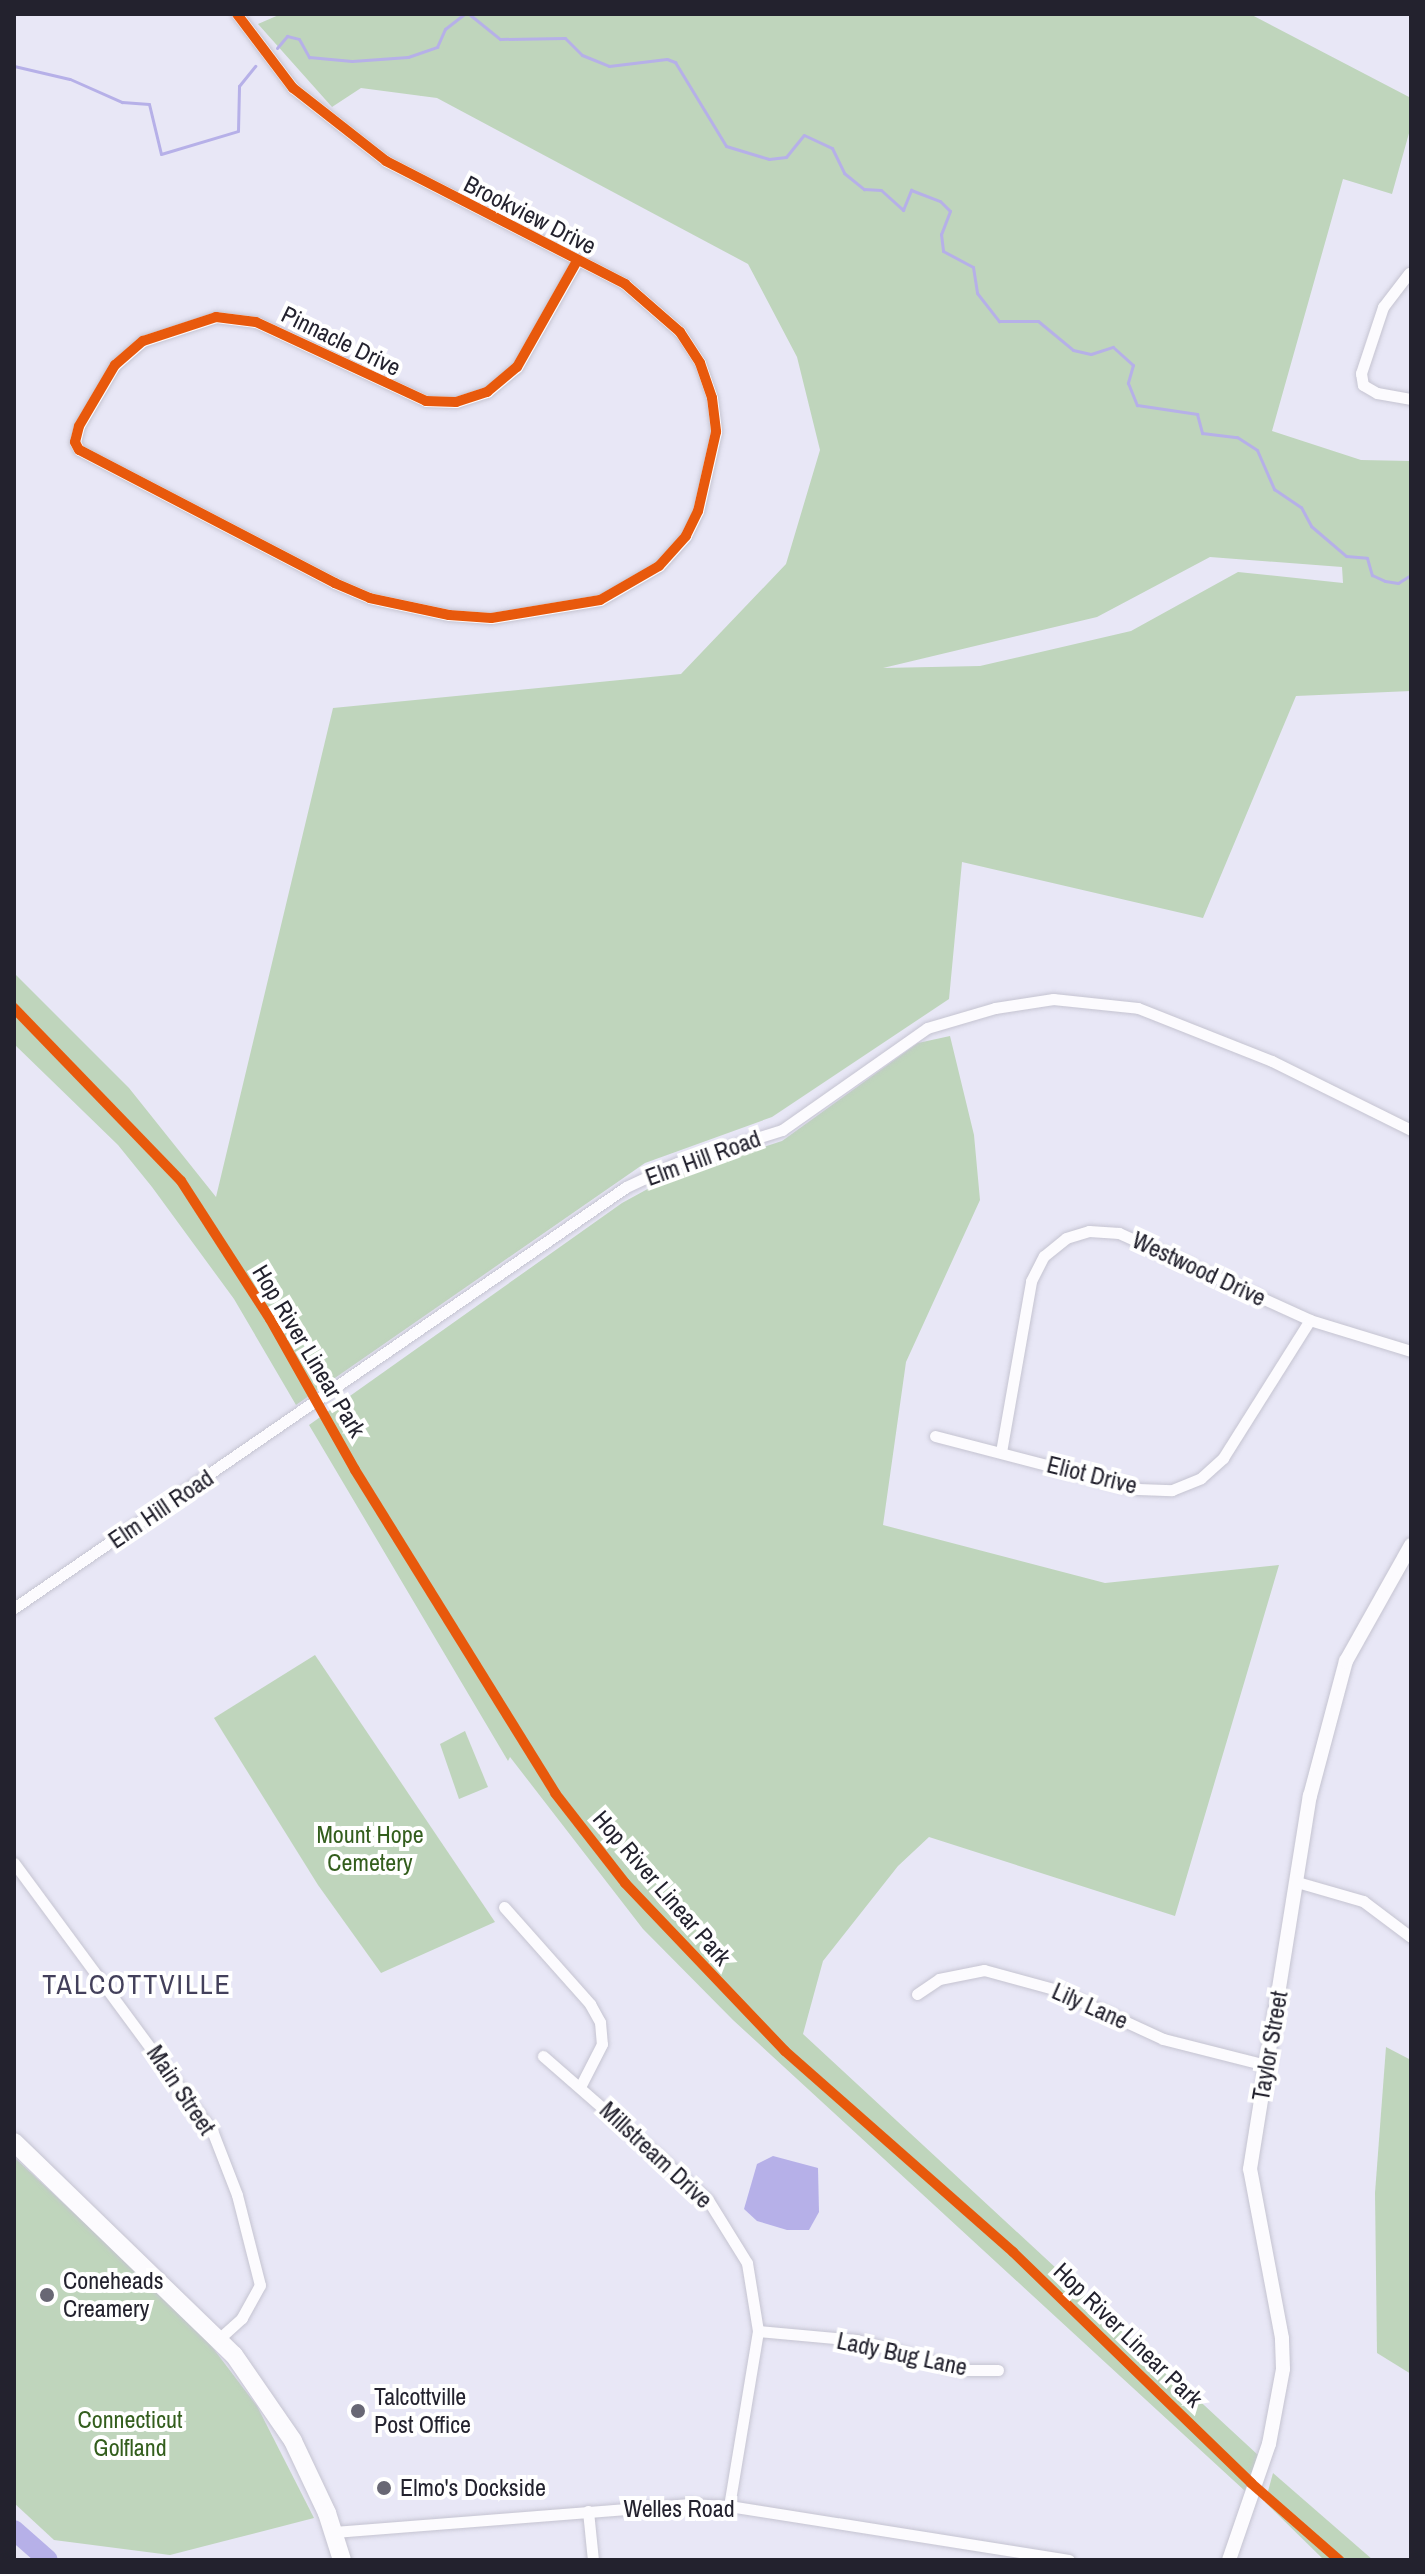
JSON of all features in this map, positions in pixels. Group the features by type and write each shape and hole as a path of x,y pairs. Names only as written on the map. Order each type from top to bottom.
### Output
{"main road":[{"path":"14,2142 220,2338 288,2433 334,2532 342,2560"}],"street":[{"name":"Brookview Drive","path":"75,442 86,455 370,598 409,609 491,618 600,600 659,566 686,536 710,476 716,432 704,375 680,332 625,284 386,161 293,88 237,14"},
{"name":"Pinnacle Drive","path":"75,442 90,400 134,349 180,326 216,317 268,327 426,401 456,402 487,392 525,357 577,261"},
{"path":"1409,273 1383,307 1361,373 1363,385 1377,393 1411,399"},
{"name":"Elm Hill Road","path":"14,1608 626,1187 677,1163 782,1130 927,1028 995,1008 1053,999 1077,998 1138,1008 1202,1030 1411,1130"},
{"name":"Westwood Drive","path":"1001,1452 1031,1281 1044,1256 1066,1238 1089,1231 1119,1233 1310,1320 1411,1351"},
{"name":"Eliot Drive","path":"935,1436 1138,1489 1172,1490 1201,1478 1223,1458 1310,1320"},
{"name":"Taylor Street","path":"1229,2560 1269,2444 1283,2369 1282,2338 1250,2169 1297,1882 1331,1703 1353,1647 1411,1545"},
{"name":"Main Street","path":"14,1863 213,2133 237,2195 260,2285 242,2318 220,2338"},
{"path":"1297,1882 1363,1901 1411,1937"},
{"path":"504,1907 590,2004 600,2022 602,2044 581,2085"},
{"name":"Lily Lane","path":"917,1994 939,1979 984,1970 1057,1990 1163,2039 1266,2065"},
{"name":"Millstream Drive","path":"543,2056 581,2085 708,2200 732,2232 756,2295 758,2331 729,2506"},
{"name":"Lady Bug Lane","path":"758,2331 857,2340 965,2370 998,2370"},
{"name":"Welles Road","path":"334,2532 588,2511 729,2506 1069,2560"},
{"path":"588,2511 593,2560"}],"green space":[{"path":"281,14 1250,14 1411,98 1411,126 1392,194 1343,179 1272,431 1361,460 1411,461 1411,691 1296,696 1203,918 962,862 949,999 772,1117 645,1163 296,1405 234,1299 152,1187 118,1145 14,1044 14,973 129,1088 216,1197 333,708 681,674 786,564 820,450 797,357 748,264 437,98 361,88 332,107 258,24","holes":["1210,557 1342,567 1343,583 1238,572 1131,631 980,666 883,668 1097,617"]},
{"path":"950,1036 974,1135 980,1200 906,1362 883,1525 1105,1583 1279,1565 1175,1916 929,1837 898,1866 823,1961 803,2034 1258,2455 1245,2491 733,2020 643,1929 510,1757 508,1761 309,1425 622,1203 664,1180 782,1141 918,1043"},
{"name":"Mount Hope Cemetery","path":"315,1655 495,1922 381,1973 318,1885 214,1718"},
{"path":"465,1731 488,1787 459,1799 440,1744"},
{"path":"1386,2047 1411,2060 1411,2374 1377,2353 1375,2193"},
{"name":"Connecticut Golfland","path":"14,2157 200,2331 257,2406 314,2518 170,2555 54,2540 14,2503"},
{"path":"1273,2473 1373,2560 1324,2560 1265,2502"}],"shaded area":[{"path":"773,2156 818,2168 819,2212 809,2230 787,2230 757,2221 744,2209 757,2164"}],"waterway":[{"path":"277,48 287,36 299,39 309,57 352,61 408,57 437,47 445,29 464,14"},
{"path":"469,14 500,39 565,38 582,55 609,66 667,59 675,62 726,146 769,159 786,157 804,135 832,148 844,173 864,189 881,190 903,210 911,190 940,201 950,211 941,234 943,251 973,267 977,293 999,321 1038,321 1073,350 1091,354 1113,347 1133,365 1128,383 1137,405 1197,414 1202,433 1237,437 1257,450 1274,489 1301,507 1311,526 1346,556 1367,558 1372,575 1385,581 1398,583 1411,575"},
{"path":"14,66 70,79 122,102 149,104 161,154 238,131 239,86 255,66"},
{"path":"14,2530 48,2560"}],"cycle path":[{"path":"237,14 293,88 386,161 625,284 680,332 700,363 712,398 716,432 698,511 686,536 659,566 600,600 491,618 449,615 370,598 335,583 79,450 75,442 79,426 115,365 143,341 216,317 256,322 426,401 456,402 487,392 517,367 577,261"},
{"name":"Hop River Linear Park","path":"14,1008 181,1181 270,1319 355,1470 555,1793 625,1883 785,2051 1013,2252 1251,2483 1339,2560"}],"place":[{"name":"Coneheads Creamery","path":"47,2295"},
{"name":"Talcottville Post Office","path":"358,2411"},
{"name":"Elmo's Dockside","path":"384,2488"}],"district":[{"name":"TALCOTTVILLE","path":"137,1984"}]}
